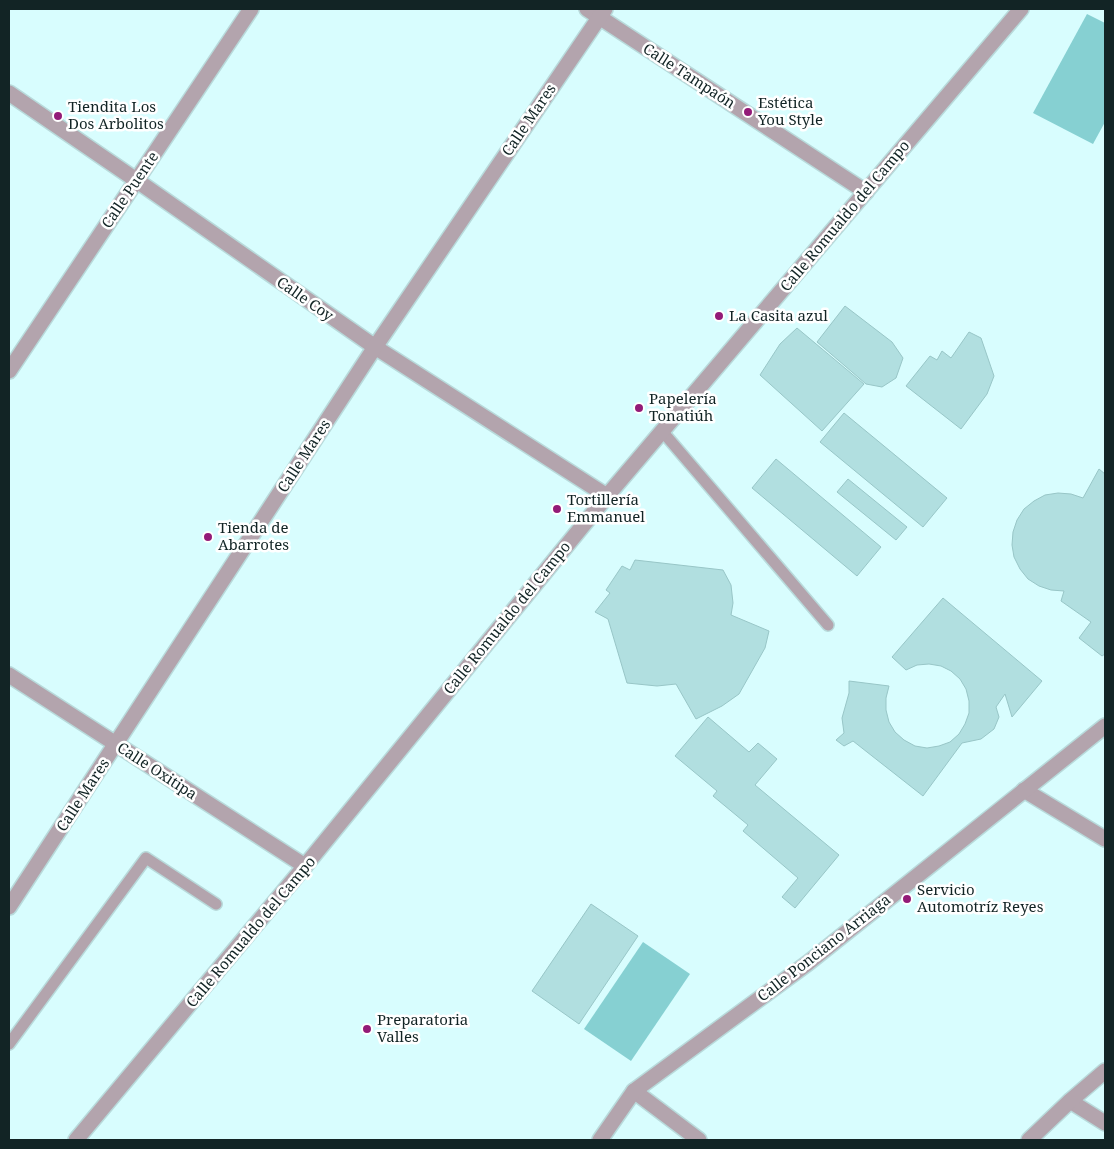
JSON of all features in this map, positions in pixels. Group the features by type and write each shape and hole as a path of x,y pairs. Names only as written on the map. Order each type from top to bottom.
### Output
{"street":[{"name":"Calle Puente","path":"9,371 251,9"},
{"name":"Calle Romualdo del Campo","path":"76,1140 305,866 607,496 1021,9"},
{"name":"Calle Tampaón","path":"597,11 866,192"},
{"name":"Calle Mares","path":"9,907 597,11"},
{"name":"Calle Coy","path":"9,93 375,348 607,496"},
{"name":"Calle Oxitipa","path":"9,675 305,866"},
{"name":"Calle Ponciano Arriaga","path":"600,1140 634,1091 808,963 1105,726"},
{"path":"1024,790 1105,839"},
{"path":"1029,1140 1105,1071"},
{"path":"634,1091 699,1140"},
{"path":"1070,1101 1105,1124"}],"lane":[{"path":"662,431 828,625"},
{"path":"9,1044 146,858 216,904"}],"shaded area":[{"path":"1087,14 1105,23 1105,122 1093,144 1033,113"},
{"path":"643,942 690,974 631,1061 584,1029"}],"building":[{"path":"845,306 892,342 903,358 896,378 882,387 866,384 817,342"},
{"path":"797,328 864,384 822,431 760,375 780,344"},
{"path":"969,332 981,338 994,376 987,394 961,429 906,386 930,356 937,360 942,351 951,358"},
{"path":"844,413 947,498 923,527 820,442"},
{"path":"776,459 881,547 857,576 752,488"},
{"path":"1099,469 1105,474 1105,654 1102,656 1079,638 1091,622 1061,601 1064,591 1051,590 1039,586 1028,579 1014,557 1012,545 1013,532 1017,520 1024,509 1045,495 1071,494 1083,498"},
{"path":"848,479 907,527 896,540 837,492"},
{"path":"635,560 723,570 731,585 733,603 731,615 769,631 765,648 739,694 722,706 696,719 676,684 657,686 627,683 608,619 595,612 610,593 606,590 622,566 630,570"},
{"path":"943,598 1042,681 1012,717 1005,694 996,707 999,717 994,729 981,739 962,743 923,796 853,741 844,746 836,740 844,733 842,718 849,693 849,681 889,686 886,710 889,722 895,732 915,746 927,748 939,746 950,742 959,734 969,713 966,689 960,679 951,671 941,666 929,664 917,665 906,670 892,657"},
{"path":"708,717 749,752 758,743 777,759 755,785 839,855 795,908 782,897 798,878 743,831 748,825 713,796 717,791 675,756"},
{"path":"591,904 638,936 579,1024 532,991"}],"place":[{"name":"Estética You Style","path":"748,112"},
{"name":"Tiendita Los Dos Arbolitos","path":"58,116"},
{"name":"La Casita azul","path":"719,316"},
{"name":"Papelería Tonatiúh","path":"639,408"},
{"name":"Tortillería Emmanuel","path":"557,509"},
{"name":"Tienda de Abarrotes","path":"208,537"},
{"name":"Servicio Automotríz Reyes","path":"907,899"},
{"name":"Preparatoria Valles","path":"367,1029"}]}
